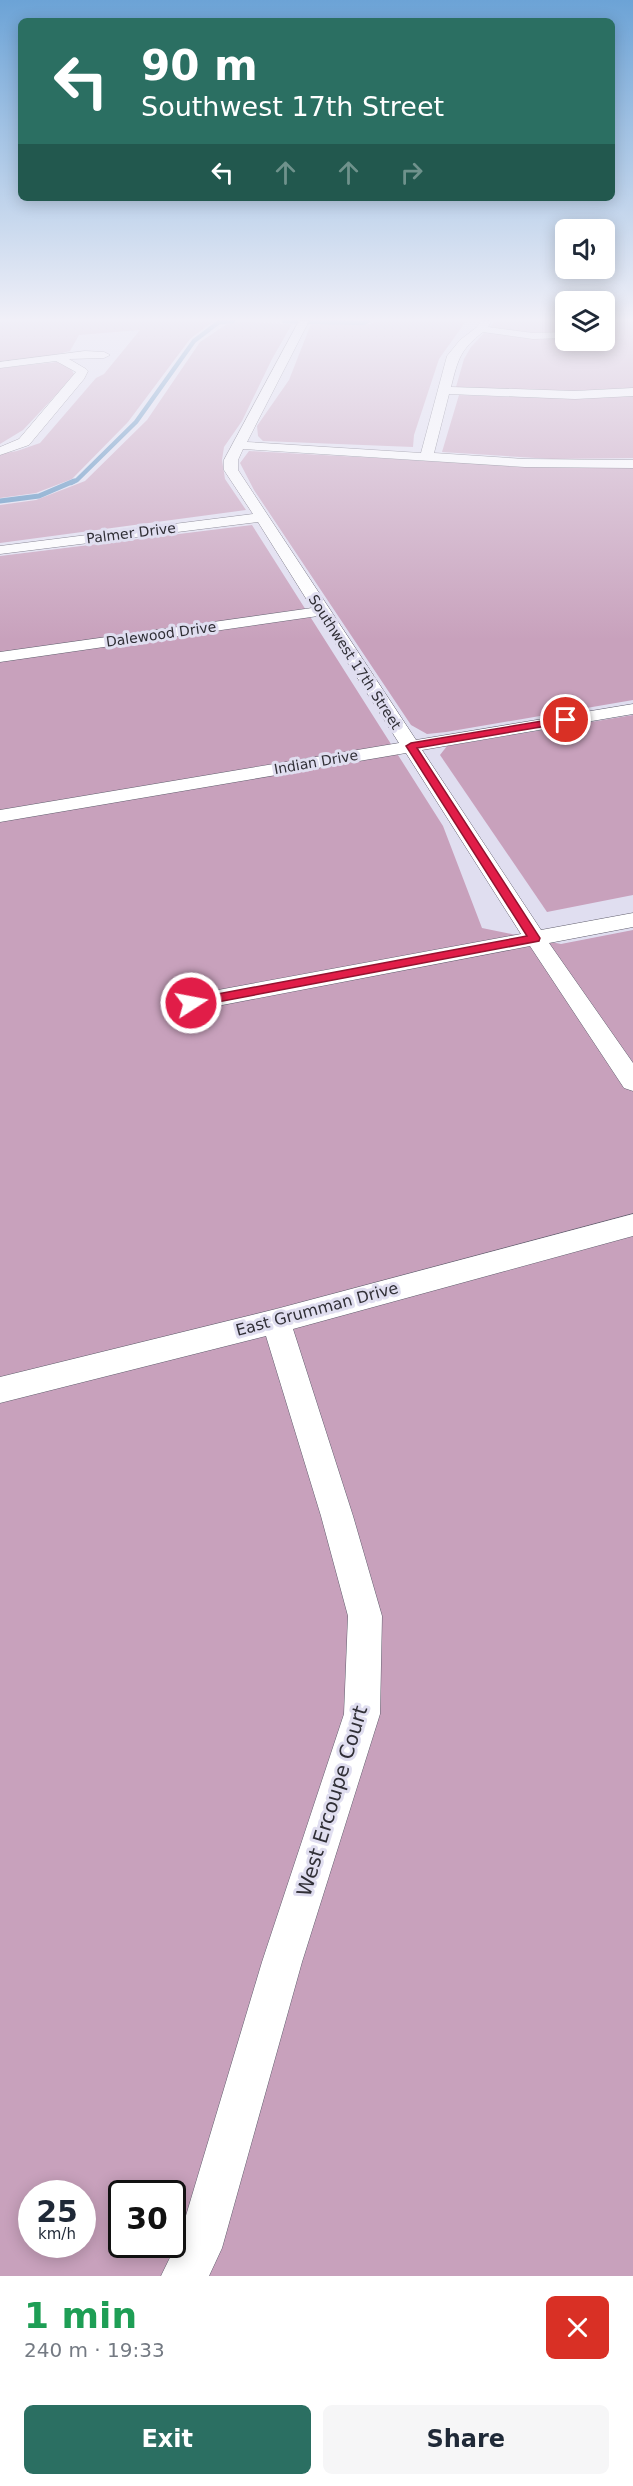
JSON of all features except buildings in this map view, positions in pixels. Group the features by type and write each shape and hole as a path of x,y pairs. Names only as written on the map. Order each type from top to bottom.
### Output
{"street":[{"path":"0,451 24,442 37,427"},
{"name":"Southwest 17th Street","path":"248,427 231,460 231,470 535,938 633,1082"},
{"path":"427,455 435,427"},
{"path":"239,445 427,455 525,463 633,464"},
{"name":"Palmer Drive","path":"0,550 262,517"},
{"name":"Dalewood Drive","path":"0,657 321,610"},
{"name":"Indian Drive","path":"0,816 633,709"},
{"path":"191,1003 633,920"},
{"name":"East Grumman Drive","path":"0,1390 276,1321 633,1226"},
{"name":"West Ercoupe Court","path":"184,2276 199,2248 282,1962 362,1714 365,1616 337,1516 276,1321"}],"shaded area":[{"path":"0,427 26,427 23,430 0,444"},
{"path":"54,427 123,427 72,479 36,493 0,498 0,454 40,443"},
{"path":"140,427 238,427 224,447 222,460 225,479 246,510 0,543 0,505 36,500 85,481"},
{"path":"257,427 417,427 413,447 263,441 258,436"},
{"path":"449,427 633,427 633,458 552,459 442,452"},
{"path":"249,451 489,464 633,467 633,700 446,732 427,734 411,725 254,490 240,463"},
{"path":"252,525 443,826 482,928 561,944 633,930 633,2276 0,2276 0,556"},
{"path":"633,715 633,895 547,912 440,755 447,746"}],"waterway":[{"path":"71,483 77,480 131,427"},
{"path":"0,501 39,496 74,481"}],"route":[{"path":"191,1003 535,938 411,746 566,720"}]}
